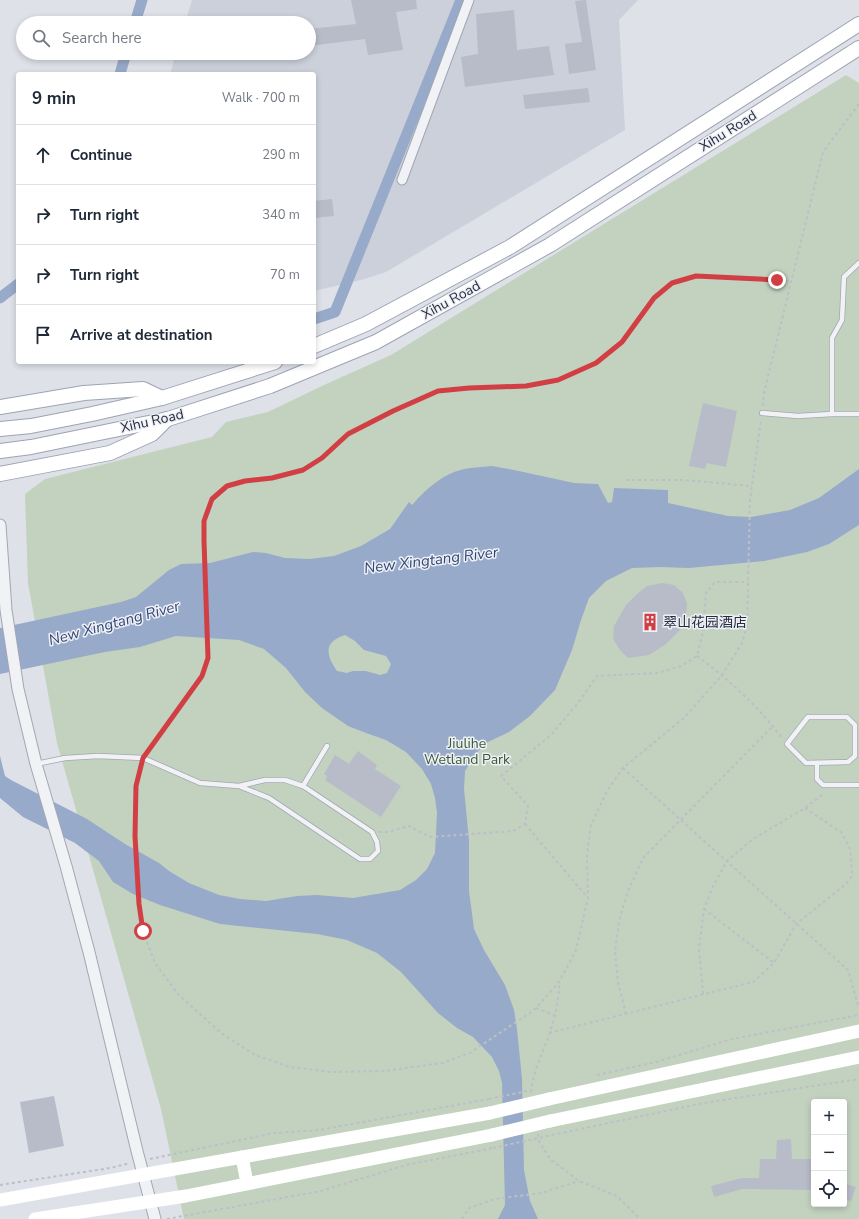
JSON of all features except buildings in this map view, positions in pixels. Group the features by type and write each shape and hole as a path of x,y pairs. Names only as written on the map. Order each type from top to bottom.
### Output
{"main road":[{"name":"Xihu Road","path":"316,345 366,324 510,247 859,24"},
{"name":"Xihu Road","path":"0,451 31,447 168,419 270,386 376,342 550,245 859,48"},
{"name":"Xihu Road","path":"0,429 31,426 84,416 162,398 269,364"},
{"path":"0,407 84,393 143,389 162,398"},
{"path":"0,474 110,453 152,434 168,419"},
{"path":"0,1200 490,1113 859,1031"},
{"path":"35,1219 186,1196 247,1183 492,1141 550,1121 859,1057"},
{"path":"242,1157 247,1183"}],"street":[{"path":"402,180 469,0"},
{"path":"0,525 6,610 18,689 36,764 89,952 155,1219"}],"lane":[{"path":"832,414 832,338 842,320 844,277 859,263"},
{"path":"762,413 798,416 859,414"},
{"path":"808,717 847,717 855,725 855,756 848,762 817,763 806,763 787,744 808,717"},
{"path":"303,786 327,746"},
{"path":"36,764 65,758 98,756 143,758 200,783 239,786 265,780 285,780 303,786 372,832 378,842 378,851 370,859 360,859 269,798 239,786"},
{"path":"817,763 817,779 823,785 859,785"}],"path":[{"path":"792,281 696,276 672,283 654,298 622,342 590,366 558,380 526,386 469,388 438,391 393,411 348,434 322,458 303,470 272,478 245,481 227,486 212,499 204,521 208,658 202,676 143,758 136,786 135,836 139,904 143,931 154,964 178,994 221,1034 255,1055 290,1067 331,1072 362,1072 384,1071 442,1063 470,1053 531,1012 559,982 576,950 588,898 587,855 591,825 607,791 623,768 685,717 722,675 742,643 746,626 750,500 764,393 792,281 823,152 859,104"},
{"path":"626,480 684,480 752,486"},
{"path":"588,898 525,824 528,806 501,776 552,735 578,703 597,676 658,673 681,666 697,656 703,631 706,593 715,582 748,582"},
{"path":"697,656 722,675 773,726 787,744"},
{"path":"626,1014 618,982 615,951 619,921 628,891 643,858 773,726"},
{"path":"623,768 848,970 858,1005"},
{"path":"703,994 699,949 704,909 713,886 727,861 753,839 805,808 822,795 823,785"},
{"path":"549,1034 753,982 774,963 796,924 846,884 852,876 850,849 842,833 805,808"},
{"path":"372,832 388,832 410,826 430,837 513,831 525,824"},
{"path":"704,909 774,963"},
{"path":"536,1008 554,1015"},
{"path":"594,1076 656,1062 732,1039 859,1014"},
{"path":"167,1219 321,1191 492,1141 552,1135 704,1103 859,1079"},
{"path":"0,1185 110,1168 274,1133 319,1130 533,1090"},
{"path":"462,1219 469,1208 495,1199 541,1192 579,1180"}],"shaded area":[{"path":"192,0 638,0 619,20 625,130 386,272 361,280 316,291 316,72 171,72 174,60 316,60 316,16 187,16"}],"green space":[{"name":"Jiulihe Wetland Park","path":"846,75 859,83 859,1219 184,1219 161,1109 57,743 28,583 25,494 45,479 212,437 226,422 268,412 391,355"}],"water":[{"name":"New Xingtang River","path":"492,466 574,483 598,484 608,503 612,502 614,488 668,490 668,503 728,516 751,517 790,510 819,498 859,469 859,525 829,544 807,552 764,561 689,568 632,568 606,581 589,598 572,650 555,690 530,716 509,732 488,742 476,753 465,771 464,789 469,840 469,891 474,929 484,950 505,985 514,1010 522,1079 524,1170 530,1201 538,1219 498,1219 505,1205 502,1083 499,1071 492,1057 473,1037 457,1028 438,1013 401,972 377,953 347,940 317,934 220,924 160,905 133,894 113,882 99,861 75,843 23,817 0,798 0,756 5,776 11,780 87,819 189,883 219,895 240,899 266,901 297,896 317,895 353,898 400,890 416,880 427,869 435,853 437,813 435,798 431,784 422,769 406,752 386,740 348,726 322,708 305,692 286,668 264,649 239,640 176,636 140,647 105,652 0,674 0,628 121,602 136,597 169,570 181,564 210,563 253,552 266,553 285,558 310,559 334,556 361,546 390,529 409,502 412,505 424,492 445,476 461,470","holes":["345,635 355,641 364,650 386,656 391,664 387,673 380,675 366,671 353,671 347,673 337,671 329,654 330,645 333,641"]}],"waterway":[{"path":"137,16 142,0"},
{"path":"316,318 335,312 461,0"},
{"path":"121,72 124,60"},
{"path":"0,298 16,286"}],"place":[{"name":"翠山花园酒店","path":"650,622"}],"route":[{"path":"143,931 139,904 135,836 136,786 143,758 148,749 202,676 208,658 204,521 212,499 227,486 245,481 272,478 303,470 322,458 348,434 393,411 438,391 469,388 526,386 558,380 596,363 622,342 654,298 672,283 696,276 777,280"}]}
